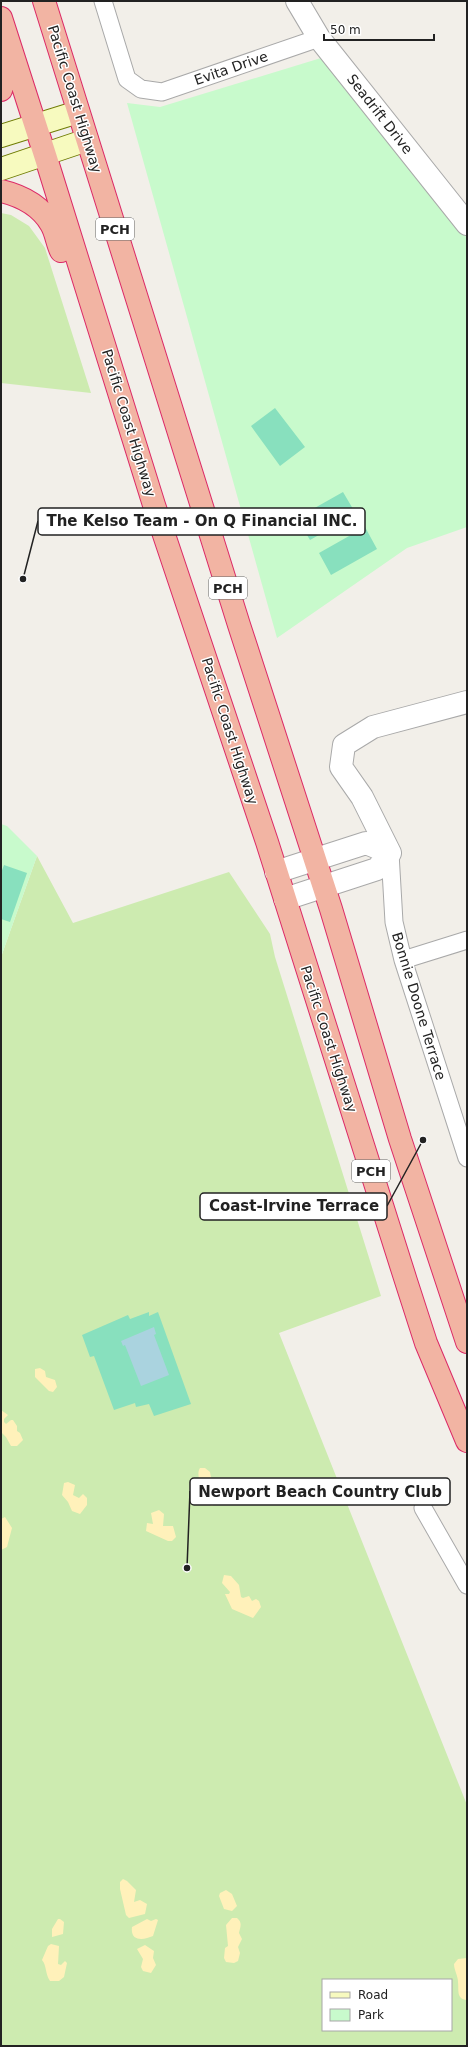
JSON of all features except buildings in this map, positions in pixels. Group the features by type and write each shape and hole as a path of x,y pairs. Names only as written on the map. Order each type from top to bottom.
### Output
{"highway":[{"name":"Pacific Coast Highway","path":"44,1 324,886 398,1132 467,1342"},
{"name":"Pacific Coast Highway","path":"1,18 46,155 154,505 285,899 426,1343 467,1441"},
{"path":"1,62 1,90"},
{"path":"1,191 25,198 40,210 52,225 60,249 88,290"}],"main road":[{"path":"1,136 78,112"},
{"path":"1,169 87,140"}],"street":[{"name":"Evita Drive","path":"103,1 127,79 141,89 162,92 319,38"},
{"name":"Seadrift Drive","path":"297,1 319,38 467,224"},
{"name":"Bonnie Doone Terrace","path":"467,702 373,727 344,745 341,767 362,797 390,854 394,922 403,960 467,1158"},
{"path":"276,872 314,858 366,843 390,854 377,869 285,899"},
{"path":"403,960 467,940"},
{"path":"423,1508 467,1586"}],"green space":[{"path":"321,58 467,238 467,527 407,548 277,638 127,103 160,107"},
{"path":"1,213 11,215 29,226 45,248 91,393 1,383"},
{"path":"275,408 305,447 280,466 251,426"},
{"path":"343,492 356,514 310,540 297,518"},
{"path":"365,527 377,549 331,575 319,553"},
{"path":"1,824 7,826 37,856 1,957"},
{"path":"37,856 73,923 229,872 270,934 275,957 381,1296 279,1333 467,1805 467,2046 1,2046 1,957"},
{"path":"4,865 27,873 10,922 1,919 1,873"},
{"path":"149,1312 149,1316 158,1312 191,1404 154,1416 149,1404 136,1407 135,1403 114,1410 94,1356 90,1357 82,1335 128,1315 130,1319"}],"sand":[{"path":"40,1368 45,1371 46,1377 55,1380 57,1387 53,1392 49,1391 35,1377 35,1369"},
{"path":"1,1410 8,1415 4,1419 6,1424 13,1420 17,1426 17,1431 20,1433 23,1440 17,1446 11,1446 1,1432"},
{"path":"200,1468 205,1468 210,1472 216,1491 218,1499 217,1503 212,1506 207,1504 208,1498 200,1483 198,1475"},
{"path":"68,1482 75,1485 73,1495 79,1498 83,1494 87,1498 87,1505 80,1514 72,1511 68,1502 62,1495 64,1483"},
{"path":"159,1510 164,1514 163,1526 173,1526 176,1537 172,1541 168,1541 146,1531 147,1523 153,1524 151,1513"},
{"path":"5,1517 12,1528 7,1547 1,1550 1,1519"},
{"path":"224,1575 231,1576 239,1585 241,1597 243,1598 249,1596 252,1601 256,1599 259,1601 261,1607 253,1618 232,1609 225,1594 229,1594 230,1592 222,1583"},
{"path":"123,1879 136,1890 134,1902 140,1900 147,1904 145,1914 129,1918 126,1915 120,1889 120,1882"},
{"path":"226,1890 232,1894 237,1906 232,1911 224,1909 219,1896 220,1893"},
{"path":"232,1918 237,1918 240,1922 241,1925 239,1933 242,1939 238,1947 240,1953 238,1961 234,1963 226,1962 224,1958 225,1948 228,1946 226,1925"},
{"path":"58,1919 64,1922 63,1934 52,1937 52,1929"},
{"path":"147,1919 151,1921 156,1919 158,1920 153,1936 138,1939 133,1935 132,1927"},
{"path":"51,1944 59,1946 58,1964 61,1965 65,1961 67,1963 64,1977 59,1981 50,1981 42,1960 48,1946"},
{"path":"145,1945 154,1951 153,1958 156,1965 151,1973 143,1971 141,1967 143,1959 137,1949"},
{"path":"467,1958 467,2000 461,1998 458,1991 458,1980 454,1964 458,1959"}],"water":[{"path":"154,1327 156,1334 154,1335 169,1375 141,1386 125,1345 123,1346 121,1341"}],"place":[{"name":"The Kelso Team - On Q Financial INC.","path":"23,579"},
{"name":"Coast-Irvine Terrace","path":"423,1140"},
{"name":"Newport Beach Country Club","path":"187,1568"}]}
